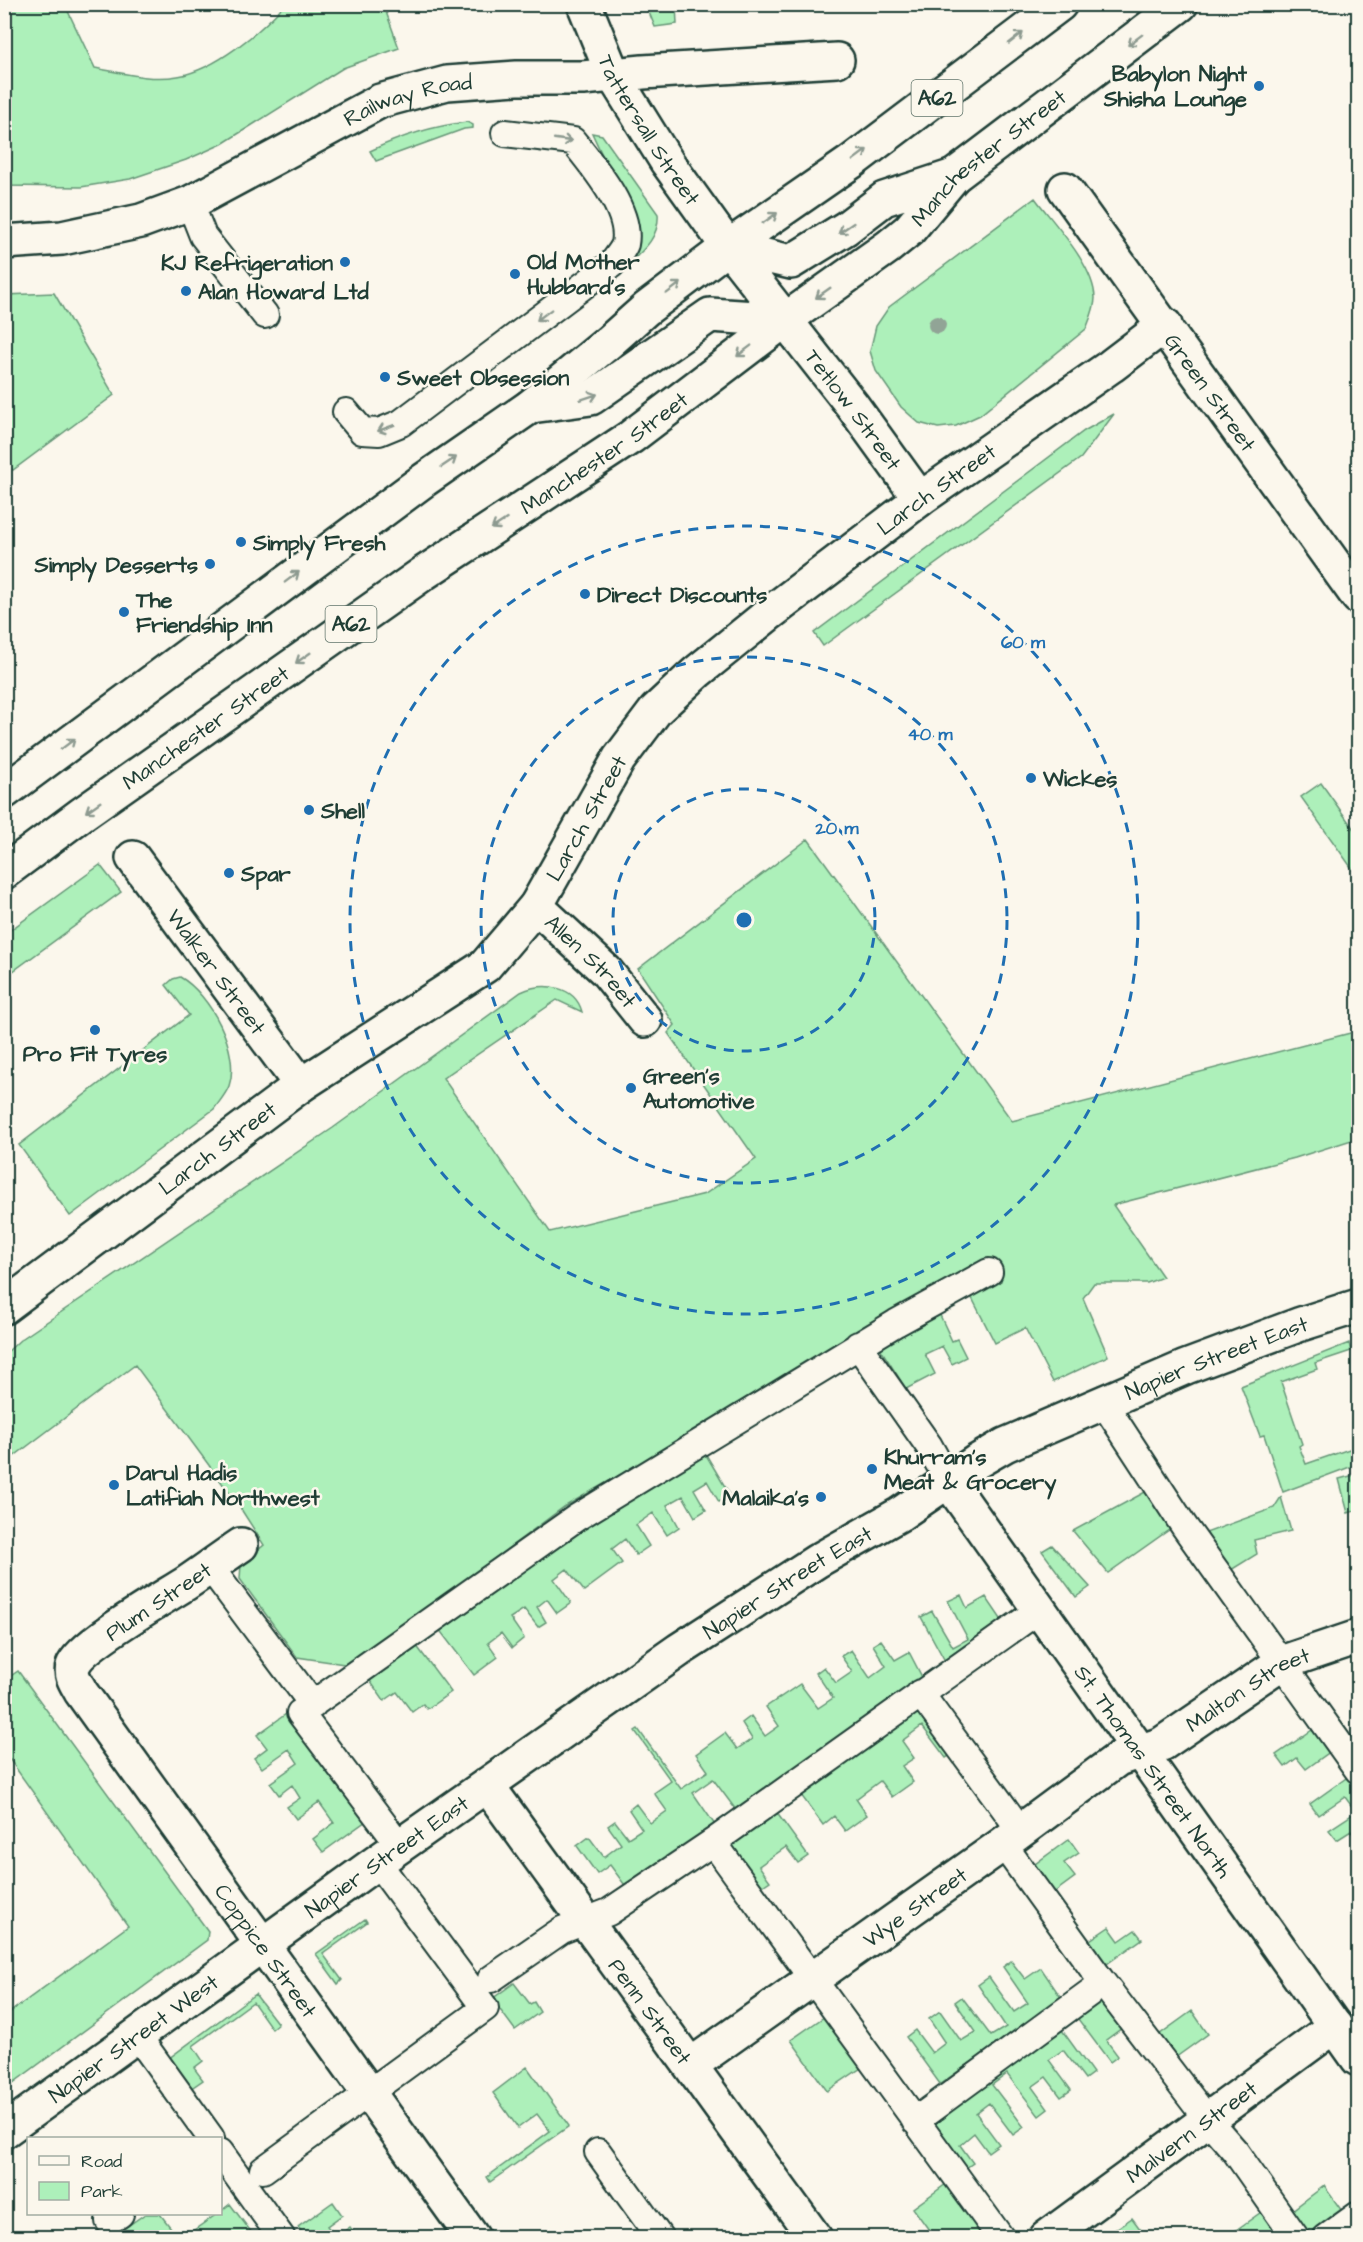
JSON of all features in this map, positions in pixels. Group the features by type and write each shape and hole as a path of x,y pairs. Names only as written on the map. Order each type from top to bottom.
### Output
{"main road":[{"name":"Tattersall Street","path":"584,4 613,75 667,162 728,247 785,320"},
{"name":"A62","path":"4,792 423,480 531,406 646,309 728,247 850,162 1060,4"},
{"name":"Manchester Street","path":"4,872 82,814 414,580 631,437 785,320 888,247 909,230 954,176 1181,4"},
{"name":"Railway Road","path":"4,242 62,238 141,221 190,203 380,101 447,83 517,78 583,78 837,60"},
{"path":"728,247 791,262 846,228 884,199 954,176"},
{"name":"Green Street","path":"1065,189 1353,577"},
{"path":"531,406 591,398 710,315 785,320"},
{"name":"Tetlow Street","path":"785,320 852,405 920,499"},
{"name":"Larch Street","path":"4,1307 301,1085 485,966 536,906 619,759 656,710 697,672 920,499 1111,366 1165,325"},
{"name":"Walker Street","path":"133,858 301,1085"},
{"name":"Allen Street","path":"536,906 606,971 645,1020"},
{"name":"Napier Street East","path":"262,1944 689,1644 817,1561 900,1514 1005,1445 1196,1363 1301,1324 1359,1306"},
{"name":"St. Thomas Street North","path":"949,1482 1359,2059"},
{"name":"Plum Street","path":"77,1659 96,1642 241,1545"},
{"name":"Malton Street","path":"1140,1752 1168,1741 1281,1663 1359,1637"},
{"name":"Coppice Street","path":"77,1659 72,1668 73,1677 81,1692 473,2238"},
{"name":"Wye Street","path":"691,2065 1012,1838 1118,1759 1140,1752"},
{"name":"Penn Street","path":"488,1785 814,2238"},
{"name":"Napier Street West","path":"4,2131 262,1944"},
{"name":"Malvern Street","path":"1046,2238 1335,2026"}],"lane":[{"path":"346,412 362,431 379,432 401,423 612,264 625,244 622,216 603,180 573,141 505,133"},
{"path":"190,203 203,236 265,315"},
{"path":"263,2170 485,2008 300,1713 576,1518 858,1345 989,1272"},
{"path":"858,1345 932,1451 949,1482"},
{"path":"1102,1402 1184,1526 1359,1770"},
{"path":"210,1567 312,1705"},
{"path":"491,1979 562,1930 609,1912 712,1842 1039,1610"},
{"path":"920,1693 1103,1983 1207,2119 1235,2151 1296,2238"},
{"path":"712,1842 1001,2238"},
{"path":"915,2121 1103,1983"},
{"path":"137,2035 210,2137"},
{"path":"598,2152 660,2238"},
{"path":"222,2155 282,2238"},
{"path":"1326,2238 1359,2215"}],"green space":[{"path":"5,4 65,5 95,68 147,77 178,76 207,66 250,38 284,5 400,5 385,9 399,48 343,68 222,144 186,160 130,179 81,187 5,186"},
{"path":"646,5 676,5 677,24 655,27"},
{"path":"467,122 473,125 473,128 464,129 376,161 370,151 417,132"},
{"path":"592,133 602,135 658,214 656,231 648,245 623,269 634,224"},
{"path":"1035,198 1072,245 1088,272 1095,298 1086,329 980,415 956,426 938,428 919,423 901,407 876,371 870,351 876,326 889,307"},
{"path":"54,293 114,395 13,470 5,464 5,295"},
{"path":"1114,414 1081,458 823,646 814,633 1084,431"},
{"path":"1321,783 1358,835 1358,877 1301,797"},
{"path":"808,839 1012,1121 1358,1031 1358,1138 1295,1158 1113,1205 1163,1277 1147,1283 1094,1283 1083,1298 1108,1356 1053,1382 1025,1328 995,1343 971,1296 1001,1281 991,1261 564,1507 351,1665 297,1657 240,1579 241,1564 264,1545 239,1506 135,1365 5,1463 5,1354 20,1340 333,1128 521,992 539,987 557,988 573,996 582,1012 557,1000 443,1078 550,1232 705,1194 756,1159 668,1033 675,1025 638,969"},
{"path":"100,865 121,892 5,977 5,934"},
{"path":"180,977 202,996 212,1010 227,1041 232,1072 228,1089 214,1109 70,1216 19,1145 189,1015 166,985"},
{"path":"939,1313 952,1341 957,1339 966,1357 952,1364 942,1346 925,1354 935,1374 906,1389 878,1345"},
{"path":"1349,1343 1351,1351 1315,1363 1317,1369 1281,1382 1302,1444 1299,1446 1306,1464 1358,1446 1358,1464 1283,1492 1264,1435 1260,1436 1241,1386"},
{"path":"702,1448 730,1495 719,1502 707,1481 694,1489 706,1510 695,1517 683,1496 667,1505 679,1527 667,1535 653,1513 636,1525 649,1546 636,1555 625,1539 612,1549 622,1563 584,1591 567,1569 554,1579 571,1603 557,1613 547,1599 537,1607 546,1622 538,1627 524,1609 510,1618 524,1638 512,1648 501,1633 488,1643 498,1657 474,1675 438,1628"},
{"path":"1358,1474 1358,1510 1348,1513 1339,1479"},
{"path":"1147,1491 1173,1527 1108,1573 1073,1531"},
{"path":"1281,1497 1291,1531 1254,1540 1257,1554 1231,1570 1203,1534 1274,1508"},
{"path":"1052,1545 1090,1587 1076,1597 1042,1551"},
{"path":"961,1595 967,1608 986,1597 1003,1622 945,1661 921,1617 932,1611 953,1647 968,1639 948,1601"},
{"path":"881,1640 895,1660 909,1652 922,1677 736,1810 713,1779 693,1793 715,1825 627,1888 610,1865 597,1874 577,1846 589,1837 604,1857 621,1844 608,1826 615,1821 628,1838 642,1829 629,1810 636,1804 650,1823 667,1811 654,1793 671,1781 635,1731 638,1729 681,1789 708,1771 696,1754 725,1733 737,1749 752,1739 742,1723 751,1716 765,1736 779,1726 766,1707 800,1684 818,1708 833,1698 816,1673 824,1667 836,1683 852,1672 841,1656 851,1650 870,1678 886,1666 873,1645"},
{"path":"416,1645 451,1692 427,1709 423,1704 412,1712 397,1692 384,1701 368,1678"},
{"path":"18,1671 208,1931 207,1940 5,2089 5,2016 128,1926 5,1753 5,1680"},
{"path":"915,1706 951,1755 946,1758 922,1726 902,1741 914,1758 902,1766 913,1782 892,1797 880,1781 856,1799 867,1815 845,1831 834,1816 823,1825 798,1791"},
{"path":"286,1714 366,1821 323,1852 313,1839 334,1823 319,1802 296,1819 287,1807 300,1798 292,1785 279,1795 270,1783 298,1763 289,1749 262,1768 254,1758 267,1748 257,1735"},
{"path":"1315,1728 1331,1751 1306,1769 1297,1758 1285,1767 1276,1755"},
{"path":"1349,1776 1358,1788 1358,1841 1351,1831 1337,1840 1329,1830 1356,1812 1345,1797 1318,1815 1310,1804"},
{"path":"774,1809 808,1856 798,1863 786,1847 759,1866 770,1881 758,1889 726,1844"},
{"path":"1069,1839 1079,1853 1064,1863 1075,1877 1052,1894 1031,1867"},
{"path":"365,1919 367,1922 323,1954 342,1980 338,1984 316,1954"},
{"path":"1109,1927 1119,1941 1135,1930 1142,1939 1104,1966 1087,1942"},
{"path":"1011,1961 1025,1979 1041,1968 1062,1999 940,2084 906,2037 915,2030 932,2053 945,2043 929,2019 940,2011 961,2041 976,2032 955,2002 962,1997 991,2036 1006,2027 978,1985 989,1977 1014,2012 1028,2003 1003,1967"},
{"path":"514,1983 530,2004 534,2002 540,2012 515,2030 492,1999"},
{"path":"255,1994 278,2024 272,2029 253,2002 193,2046 203,2061 194,2068 203,2080 190,2089 168,2059"},
{"path":"1099,1997 1122,2028 1106,2040 1118,2056 1110,2062 1075,2015"},
{"path":"1192,2011 1208,2034 1172,2060 1156,2037"},
{"path":"824,2017 861,2068 827,2091 791,2040"},
{"path":"1059,2026 1093,2073 1085,2079 1063,2050 1049,2060 1071,2090 1061,2097 1046,2077 1032,2087 1048,2109 1039,2116 1007,2074 992,2085 1024,2127 1013,2135 989,2103 976,2113 999,2144 988,2152 974,2133 960,2145 973,2163 963,2170 928,2124"},
{"path":"527,2067 569,2126 490,2182 487,2177 550,2131 537,2114 518,2128 493,2093"},
{"path":"946,2184 983,2235 979,2237 934,2237 913,2208"},
{"path":"1324,2186 1342,2211 1308,2235 1291,2211"},
{"path":"333,2202 342,2215 327,2226 336,2237 306,2237 298,2227"},
{"path":"230,2204 255,2237 184,2237 216,2215 222,2215 222,2210"},
{"path":"1264,2210 1283,2238 1225,2238"},
{"path":"144,2215 161,2215 178,2237 112,2237"},
{"path":"1132,2218 1146,2237 1104,2237"},
{"path":"350,2227 358,2237 336,2237"}],"place":[{"name":"Babylon Night Shisha Lounge","path":"1259,86"},
{"name":"KJ Refrigeration","path":"345,262"},
{"name":"Old Mother Hubbard's","path":"515,274"},
{"name":"Alan Howard Ltd","path":"186,291"},
{"name":"Sweet Obsession","path":"385,377"},
{"name":"Simply Fresh","path":"241,542"},
{"name":"Simply Desserts","path":"210,564"},
{"name":"Direct Discounts","path":"585,594"},
{"name":"The Friendship Inn","path":"124,612"},
{"name":"Wickes","path":"1031,778"},
{"name":"Shell","path":"309,810"},
{"name":"Spar","path":"229,873"},
{"name":"Pro Fit Tyres","path":"95,1030"},
{"name":"Green's Automotive","path":"631,1088"},
{"name":"Khurram's Meat & Grocery","path":"872,1469"},
{"name":"Darul Hadis Latifiah Northwest","path":"114,1485"},
{"name":"Malaika's","path":"821,1497"}]}
